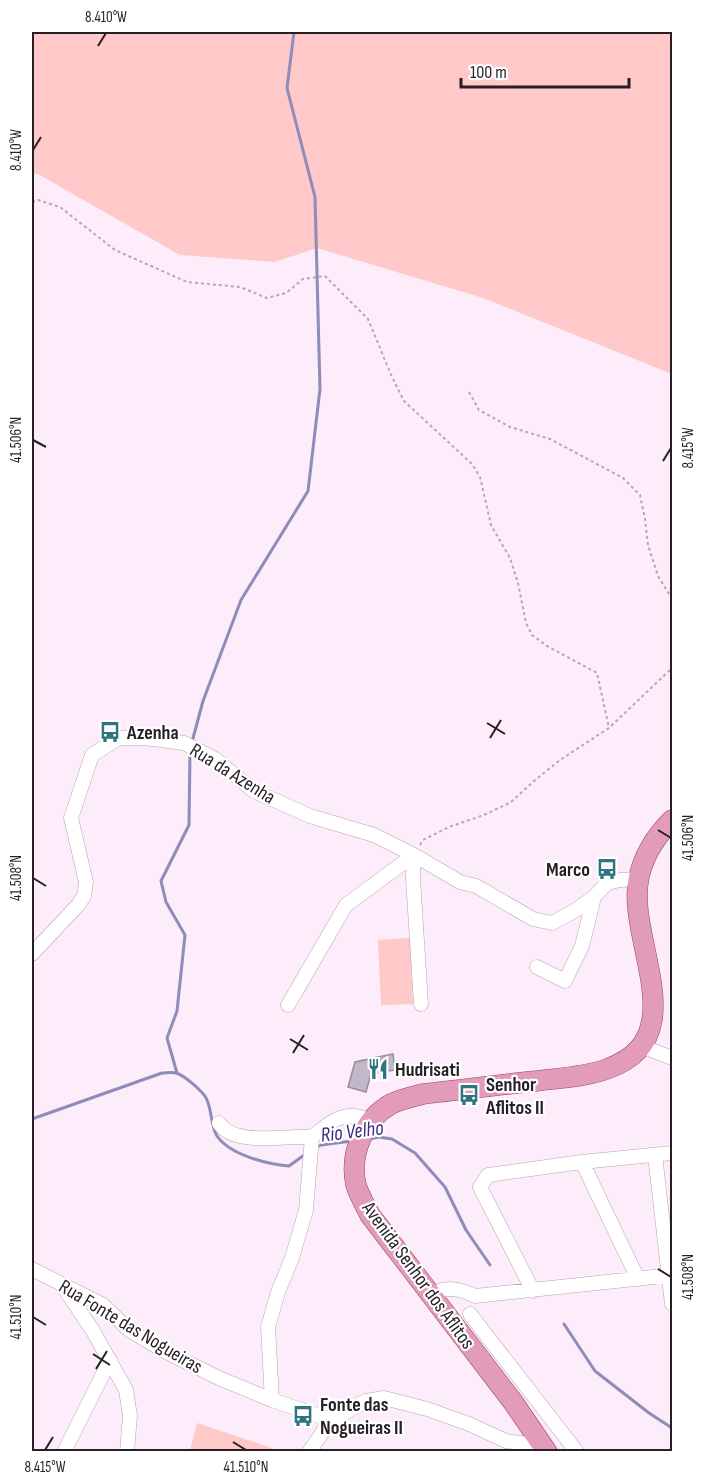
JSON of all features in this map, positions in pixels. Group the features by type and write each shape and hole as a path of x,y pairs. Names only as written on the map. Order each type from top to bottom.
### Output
{"main road":[{"path":"641,1046 650,1030 654,1009 638,910 638,879 645,856 658,834 672,820"},
{"name":"Avenida Senhor dos Aflitos","path":"543,1445 462,1320 431,1295 376,1224 362,1201 356,1185 356,1155 360,1139 370,1122 392,1104 403,1099 423,1094 580,1075 607,1069 629,1058 641,1046"}],"street":[{"name":"Rua da Azenha","path":"32,954 84,896 86,882 71,818 92,755 119,738 145,738 184,743 215,759 254,791 310,816 374,835 414,855"},
{"path":"414,855 460,882 476,886 533,919 552,923 594,897 607,883 638,879"},
{"path":"414,855 422,1004"},
{"path":"288,1005 346,905 414,855"},
{"path":"537,967 566,981 582,946 594,897"},
{"path":"641,1046 672,1059"},
{"path":"219,1123 223,1130 235,1135 255,1138 312,1137 334,1119 350,1116 362,1117 370,1122"},
{"path":"272,1400 268,1327 306,1210 312,1137"},
{"path":"533,1291 480,1187 488,1175 672,1153"},
{"path":"655,1155 671,1276 672,1304"},
{"path":"582,1162 638,1279"},
{"name":"Rua Fonte das Nogueiras","path":"32,1269 103,1305 129,1330 166,1352 221,1379 272,1400 332,1420"},
{"path":"431,1295 442,1289 455,1289 475,1296 671,1276"},
{"path":"61,1284 93,1331 126,1390 130,1416 127,1452"},
{"path":"475,1296 474,1306 462,1320 577,1452"},
{"path":"64,1452 110,1360"},
{"path":"309,1452 332,1420 366,1401 384,1398 427,1409 470,1424 506,1441 543,1445"}],"path":[{"path":"32,202 38,200 60,207 115,250 187,282 240,287 267,298 286,293 303,279 325,276 368,319 404,401 472,464 480,477 492,525 510,558 526,623 532,635 547,646 597,673 609,728"},
{"path":"469,392 479,410 510,427 550,439 622,477 640,495 648,544 658,576 672,599"},
{"path":"414,855 423,840 511,802 560,760 609,728 672,668"},
{"path":"667,673 672,674"}],"shaded area":[{"path":"32,32 672,32 672,374 483,298 317,248 275,262 180,255 38,174 32,173"},
{"path":"410,938 413,1004 381,1005 378,940"},
{"path":"197,1423 272,1448 271,1451 190,1451"}],"building":[{"path":"393,1054 395,1070 371,1074 366,1092 348,1087 355,1062"}],"waterway":[{"path":"192,742 203,701 241,600 308,491 320,389 315,197 287,88 294,32"},
{"path":"177,1073 167,1038 177,1011 185,935 166,902 161,881 189,825 190,751"},
{"name":"Rio Velho","path":"32,1119 162,1073 174,1073 180,1074 205,1097 217,1136 231,1148 260,1161 289,1166 307,1153"},
{"name":"Rio Velho","path":"368,1139 379,1137 392,1139 415,1153 445,1187 466,1230 490,1265"},
{"name":"Rio Velho","path":"315,1148 321,1145 352,1141"},
{"name":"Rio Velho","path":"564,1324 595,1371 672,1428"}],"place":[{"name":"Azenha","path":"110,732"},
{"name":"Marco","path":"607,869"},
{"name":"Hudrisati","path":"378,1069"},
{"name":"Senhor Aflitos II","path":"469,1095"},
{"name":"Fonte das Nogueiras II","path":"303,1416"}]}
